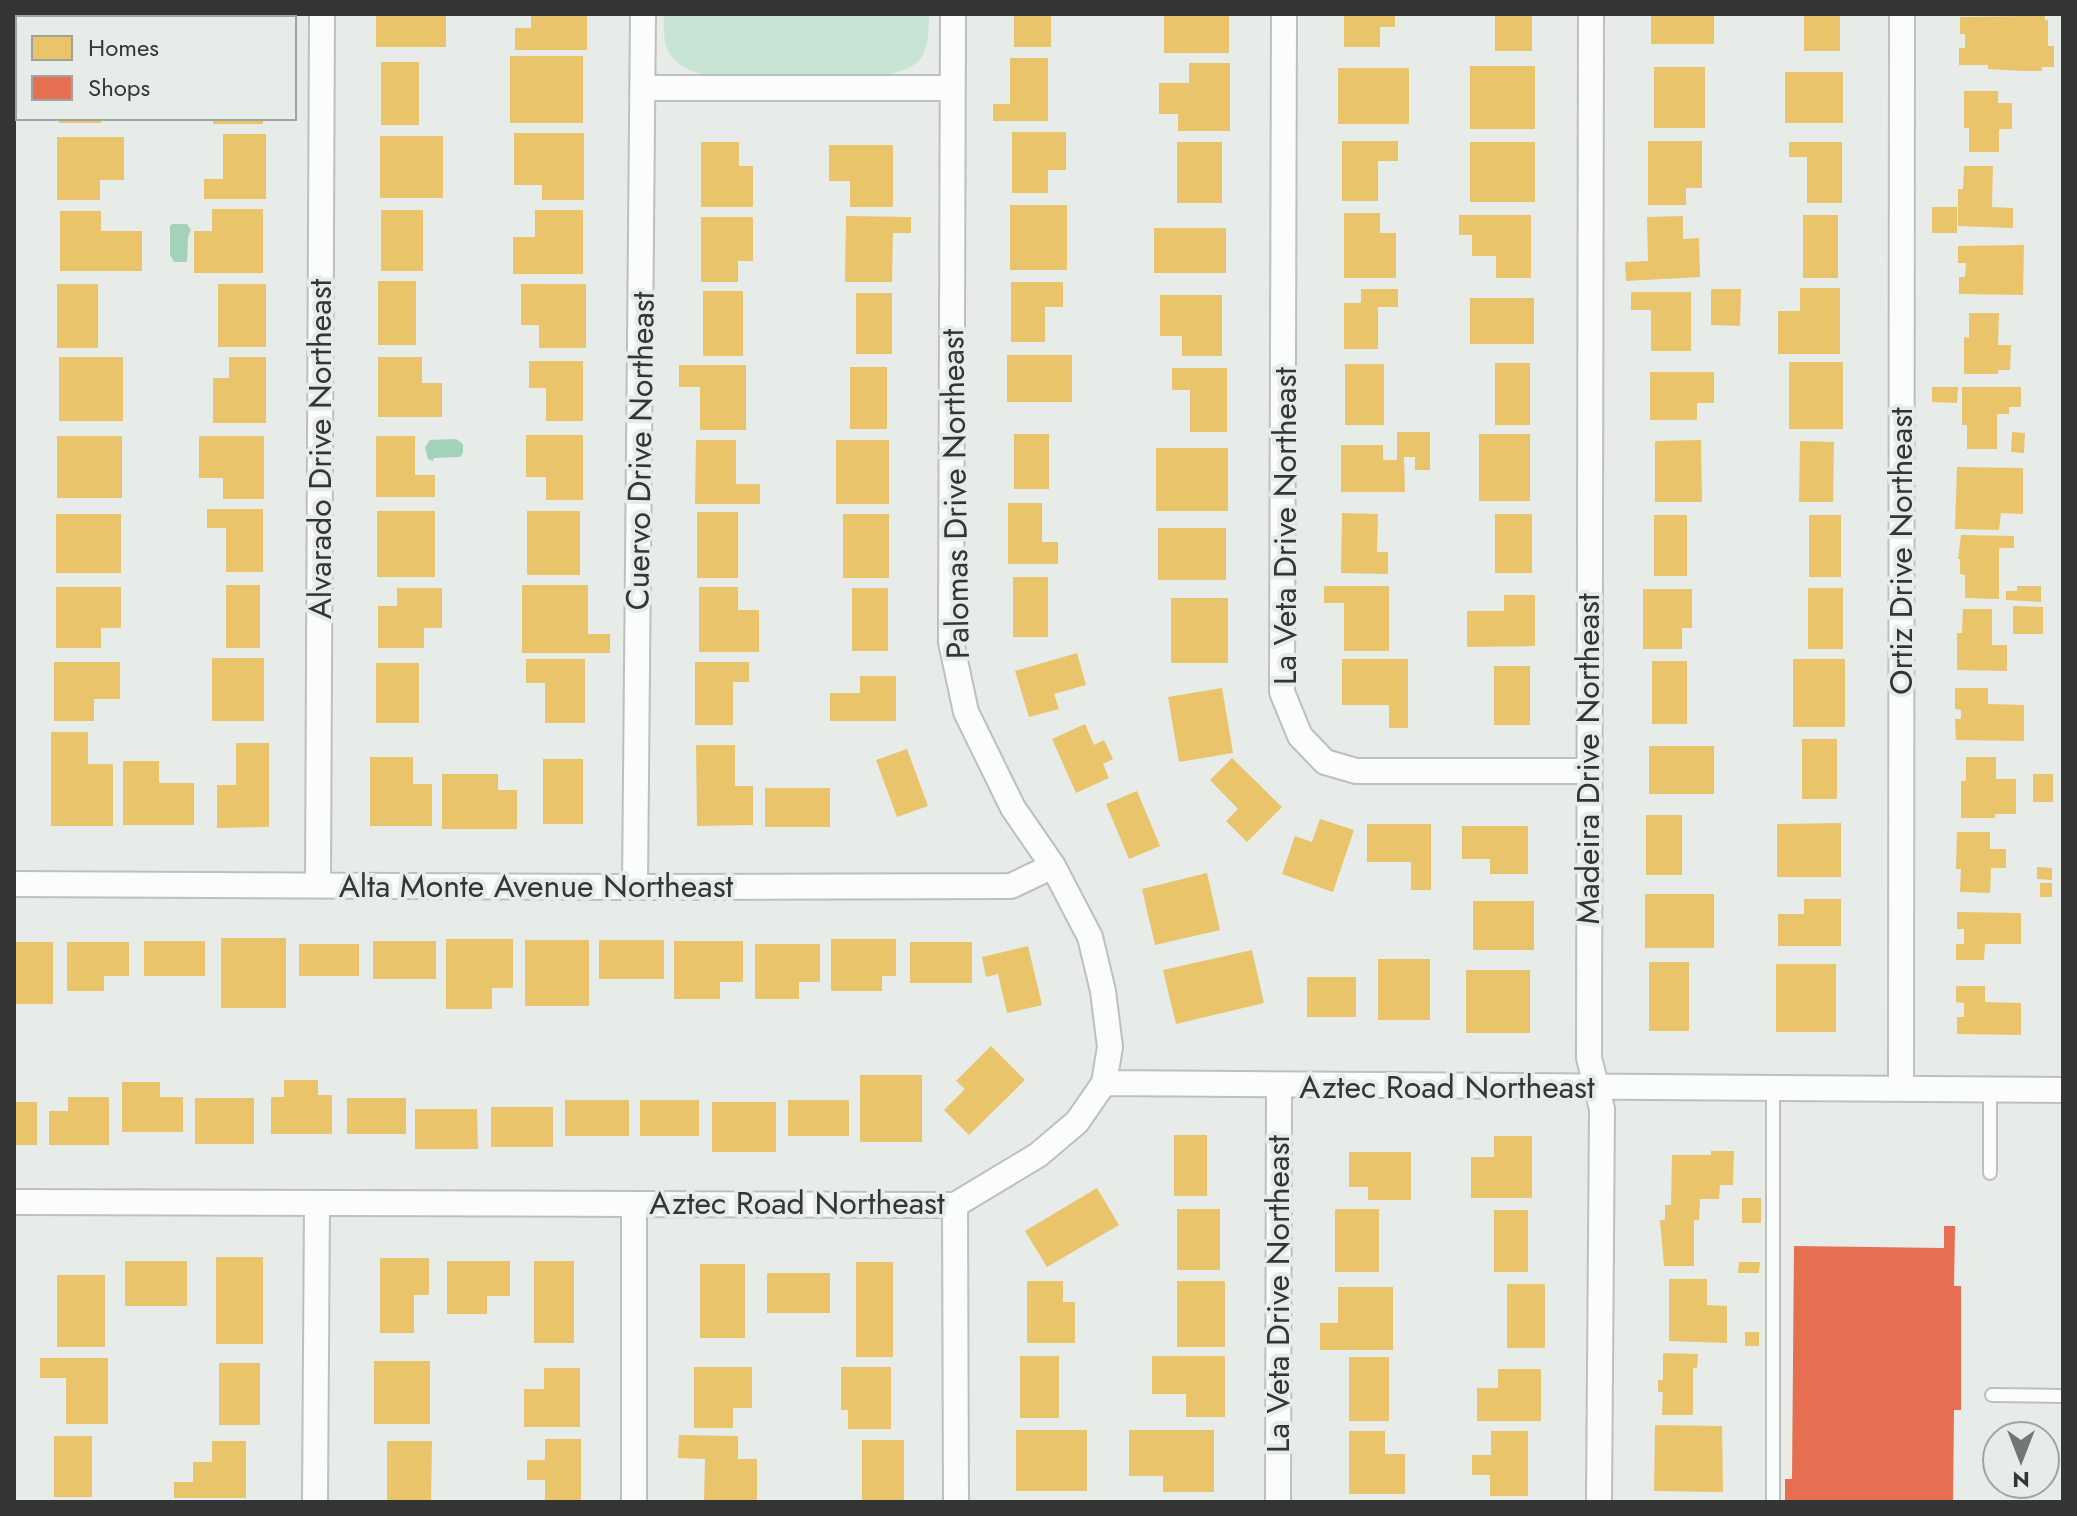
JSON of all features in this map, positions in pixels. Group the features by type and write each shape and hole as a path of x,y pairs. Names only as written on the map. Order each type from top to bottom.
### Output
{"street":[{"name":"Alvarado Drive Northeast","path":"318,885 322,14"},
{"name":"Cuervo Drive Northeast","path":"635,887 643,14"},
{"name":"Palomas Drive Northeast","path":"953,14 951,642 966,712 1013,808 1053,866 1090,937 1103,991 1110,1047 1104,1083"},
{"name":"La Veta Drive Northeast","path":"1284,14 1282,692 1300,736 1325,762 1356,771 1587,771"},
{"name":"Madeira Drive Northeast","path":"1591,14 1587,771 1589,1058 1602,1109 1599,1502"},
{"name":"Ortiz Drive Northeast","path":"1901,1088 1902,14"},
{"path":"643,88 952,88"},
{"name":"Alta Monte Avenue Northeast","path":"14,884 1011,886 1053,866"},
{"name":"Aztec Road Northeast","path":"14,1202 955,1205 1038,1155 1077,1122 1104,1083 2063,1090"},
{"name":"La Veta Drive Northeast","path":"1278,1502 1279,1085"},
{"path":"315,1502 317,1203"},
{"path":"634,1204 634,1502"},
{"path":"955,1205 956,1502"}],"lane":[{"path":"1773,1088 1773,1502"},
{"path":"1990,1089 1990,1173"},
{"path":"1773,1170 1788,1169"},
{"path":"1992,1395 2063,1396"}],"shaded area":[{"path":"664,14 929,14 928,37 919,61 902,71 889,74 700,74 679,64 668,52"},
{"path":"172,224 187,224 191,230 187,262 174,262 170,255"},
{"path":"456,439 463,444 460,457 428,459 425,447 430,440"}],"building: Homes":[{"path":"60,14 131,14 131,16"},
{"path":"200,14 266,14 266,16"},
{"path":"376,14 446,14 446,47 376,47"},
{"path":"531,14 587,14 587,50 515,50 515,28 531,28"},
{"path":"1014,14 1051,14 1051,47 1014,47"},
{"path":"1164,14 1229,14 1229,53 1164,53"},
{"path":"1344,14 1395,14 1395,27 1380,27 1380,47 1344,47"},
{"path":"1495,14 1532,14 1532,51 1495,51"},
{"path":"1651,14 1714,14 1714,44 1651,44"},
{"path":"1804,14 1840,14 1840,51 1804,51"},
{"path":"2045,16 2048,20 2048,46 2054,46 2054,67 2025,71 1988,69 1988,65 1959,65 1959,48 1965,48 1965,34 1960,34 1960,17"},
{"path":"510,56 583,56 583,123 510,123"},
{"path":"1010,58 1048,58 1048,121 993,121 993,104 1010,104"},
{"path":"381,62 419,62 419,125 381,125"},
{"path":"1189,63 1230,63 1230,131 1178,131 1178,114 1159,114 1159,83 1189,83"},
{"path":"1470,66 1535,66 1535,129 1470,129"},
{"path":"1654,67 1705,67 1705,128 1654,128"},
{"path":"1338,68 1409,68 1409,124 1338,124"},
{"path":"1785,72 1843,72 1843,123 1785,123"},
{"path":"1964,91 1998,91 1998,103 2012,103 2012,129 1999,129 1999,152 1969,152 1969,128 1964,128"},
{"path":"59,120 101,120 101,123 59,123"},
{"path":"213,120 263,120 263,124 213,124"},
{"path":"1012,132 1066,132 1066,170 1048,170 1048,193 1012,193"},
{"path":"514,133 584,133 584,200 542,200 542,185 514,185"},
{"path":"223,134 266,134 266,199 204,199 204,179 223,179"},
{"path":"380,136 443,136 443,198 380,198"},
{"path":"57,137 124,137 124,180 100,180 100,200 57,200"},
{"path":"1342,141 1398,141 1398,161 1378,161 1378,201 1342,201"},
{"path":"1648,141 1702,141 1702,188 1686,188 1686,205 1648,205"},
{"path":"701,142 739,142 739,166 753,166 753,207 701,207"},
{"path":"1177,142 1222,142 1222,203 1177,203"},
{"path":"1470,142 1535,142 1535,202 1470,202"},
{"path":"1789,142 1842,142 1842,203 1807,203 1807,157 1789,157"},
{"path":"829,145 893,145 893,207 850,207 850,181 829,181"},
{"path":"1964,166 1993,166 1992,207 2013,208 2013,228 1958,226 1958,189 1963,189"},
{"path":"1010,205 1067,205 1067,270 1010,270"},
{"path":"1932,207 1957,207 1957,233 1932,233"},
{"path":"212,209 263,209 263,273 194,273 194,231 212,231"},
{"path":"381,210 423,210 423,271 381,271"},
{"path":"535,210 583,210 583,274 513,274 513,237 535,237"},
{"path":"60,211 101,211 101,231 142,231 142,271 60,271"},
{"path":"1344,213 1380,213 1380,233 1396,233 1396,278 1344,278"},
{"path":"1459,215 1531,215 1531,278 1496,278 1496,256 1472,256 1472,235 1459,235"},
{"path":"1803,215 1838,215 1838,278 1803,278"},
{"path":"846,216 911,217 911,233 893,233 892,282 845,282"},
{"path":"1683,216 1683,239 1699,238 1700,277 1626,281 1625,262 1648,261 1647,217"},
{"path":"701,217 753,217 753,261 738,261 738,282 701,282"},
{"path":"1154,228 1226,228 1226,273 1154,273"},
{"path":"2024,245 2023,295 1959,294 1959,277 1965,277 1966,263 1958,263 1958,246"},
{"path":"378,281 416,281 416,345 378,345"},
{"path":"1011,282 1063,282 1063,307 1045,307 1045,342 1011,342"},
{"path":"57,284 98,284 98,348 57,348"},
{"path":"218,284 266,284 266,347 218,347"},
{"path":"521,284 586,284 586,348 539,348 539,325 521,325"},
{"path":"1800,288 1840,288 1840,354 1778,354 1778,311 1800,311"},
{"path":"1361,289 1398,289 1398,307 1378,307 1378,349 1344,349 1344,303 1361,303"},
{"path":"1711,289 1741,289 1740,326 1711,325"},
{"path":"703,291 743,291 743,356 703,356"},
{"path":"1631,292 1691,292 1691,351 1651,351 1651,310 1631,310"},
{"path":"856,293 892,293 892,354 856,354"},
{"path":"1160,295 1222,295 1222,356 1182,356 1182,336 1160,336"},
{"path":"1470,298 1534,298 1534,344 1470,344"},
{"path":"1969,313 1999,313 1998,345 2011,345 2010,370 1998,370 1998,374 1964,374 1964,337 1969,338"},
{"path":"1007,355 1072,355 1072,402 1007,402"},
{"path":"59,357 123,357 123,421 59,421"},
{"path":"229,357 266,357 266,423 213,423 213,378 229,378"},
{"path":"378,357 422,357 422,383 442,383 442,417 378,417"},
{"path":"529,361 583,361 583,421 546,421 546,388 529,388"},
{"path":"1789,362 1843,362 1843,429 1789,429"},
{"path":"1495,363 1530,363 1530,425 1495,425"},
{"path":"1345,364 1384,364 1384,425 1345,425"},
{"path":"679,365 746,365 746,430 700,430 700,387 679,387"},
{"path":"850,367 887,367 887,429 850,429"},
{"path":"1172,368 1227,368 1227,432 1190,432 1190,390 1172,390"},
{"path":"1650,372 1714,372 1714,403 1697,403 1697,420 1650,420"},
{"path":"1932,387 1958,387 1957,403 1932,402"},
{"path":"1962,387 2021,387 2021,407 2009,407 2009,414 1997,414 1997,449 1967,449 1967,425 1962,425"},
{"path":"1397,432 1430,432 1430,470 1415,470 1415,457 1404,457 1405,492 1341,492 1341,445 1383,445 1383,460 1397,460"},
{"path":"2012,432 2025,433 2024,453 2011,452"},
{"path":"1014,434 1049,434 1049,489 1014,489"},
{"path":"1479,434 1530,434 1530,501 1479,501"},
{"path":"526,435 583,435 583,500 546,500 546,477 526,477"},
{"path":"57,436 122,436 122,498 57,498"},
{"path":"199,436 264,436 264,499 223,499 223,478 199,478"},
{"path":"376,436 415,436 415,475 435,475 435,497 376,497"},
{"path":"696,440 736,440 736,484 760,484 760,504 695,504"},
{"path":"836,440 889,440 889,504 836,504"},
{"path":"1701,440 1702,502 1655,502 1655,441"},
{"path":"1800,441 1834,442 1833,502 1799,502"},
{"path":"1156,448 1228,448 1228,511 1156,511"},
{"path":"1957,467 2023,468 2023,514 2001,513 1999,530 1955,529"},
{"path":"1008,503 1042,503 1042,542 1058,542 1058,564 1008,564"},
{"path":"207,509 263,509 263,572 226,572 226,528 207,528"},
{"path":"377,511 435,511 435,577 377,577"},
{"path":"527,511 580,511 580,575 527,575"},
{"path":"697,512 738,512 738,578 697,578"},
{"path":"1342,513 1378,514 1377,552 1388,552 1388,574 1341,573"},
{"path":"56,514 121,514 121,573 56,573"},
{"path":"843,514 889,514 889,578 843,578"},
{"path":"1495,514 1532,514 1532,573 1495,573"},
{"path":"1654,515 1687,515 1687,576 1654,576"},
{"path":"1809,515 1841,515 1841,577 1809,577"},
{"path":"1158,528 1226,528 1226,580 1158,580"},
{"path":"1961,535 2014,536 2014,548 1999,548 1999,599 1965,598 1965,575 1960,574 1958,559"},
{"path":"1013,577 1048,577 1048,637 1013,637"},
{"path":"226,585 260,585 260,648 226,648"},
{"path":"522,585 588,585 588,634 610,634 610,653 522,653"},
{"path":"1324,586 1389,586 1389,651 1344,651 1344,603 1324,603"},
{"path":"2017,586 2041,586 2041,602 2006,600 2006,591 2017,591"},
{"path":"56,587 121,587 121,628 101,628 101,648 56,648"},
{"path":"699,587 738,587 738,610 759,610 759,652 699,652"},
{"path":"397,588 442,588 442,628 424,628 424,648 378,648 378,606 397,606"},
{"path":"852,588 888,588 888,651 852,651"},
{"path":"1808,588 1843,588 1843,649 1808,649"},
{"path":"1643,589 1692,589 1692,628 1682,628 1682,649 1643,649"},
{"path":"1504,595 1535,595 1535,646 1467,647 1467,611 1504,611"},
{"path":"1171,598 1228,598 1228,663 1171,663"},
{"path":"2013,606 2043,607 2043,634 2013,634"},
{"path":"1963,609 1992,609 1992,645 2007,645 2007,671 1957,670 1957,633 1962,633"},
{"path":"1077,653 1086,685 1054,694 1059,709 1029,717 1015,671"},
{"path":"212,658 264,658 264,721 212,721"},
{"path":"526,659 585,659 585,723 545,723 545,683 526,683"},
{"path":"1342,659 1408,659 1408,728 1389,728 1389,705 1342,705"},
{"path":"1793,659 1845,659 1845,727 1793,727"},
{"path":"1652,661 1687,661 1687,724 1652,724"},
{"path":"54,662 120,662 120,699 94,699 94,721 54,721"},
{"path":"695,662 749,662 749,682 733,682 733,725 695,725"},
{"path":"376,663 419,663 419,723 376,723"},
{"path":"1494,666 1530,666 1530,725 1494,725"},
{"path":"860,676 896,676 896,721 830,721 830,693 860,693"},
{"path":"1222,688 1233,753 1179,762 1168,697"},
{"path":"1955,688 1988,688 1988,704 2024,705 2024,741 1956,740 1955,719 1961,719 1961,710 1955,709"},
{"path":"1085,724 1094,745 1104,740 1113,759 1103,764 1109,778 1076,793 1052,739"},
{"path":"51,732 88,732 88,764 113,764 113,826 51,826"},
{"path":"1802,739 1837,739 1837,799 1802,799"},
{"path":"236,743 269,743 269,827 217,828 217,785 236,785"},
{"path":"696,745 735,745 735,786 753,786 753,825 697,826"},
{"path":"1649,746 1714,746 1714,794 1649,794"},
{"path":"907,749 928,806 897,817 876,760"},
{"path":"370,757 413,757 413,784 432,784 432,826 370,826"},
{"path":"1966,757 1996,757 1996,779 2016,779 2016,814 1995,814 1995,818 1961,818 1961,781 1966,781"},
{"path":"1232,758 1282,807 1247,842 1226,821 1238,809 1210,780"},
{"path":"543,759 583,759 583,824 543,824"},
{"path":"123,761 159,761 159,783 194,783 194,825 123,825"},
{"path":"442,774 498,774 498,790 517,790 517,829 442,829"},
{"path":"2033,774 2053,774 2053,802 2033,802"},
{"path":"765,788 830,788 830,827 765,827"},
{"path":"1137,791 1160,846 1129,859 1106,804"},
{"path":"1646,815 1682,815 1682,875 1646,875"},
{"path":"1320,819 1354,830 1333,892 1282,874 1295,836 1312,842"},
{"path":"1841,823 1841,877 1777,877 1777,824"},
{"path":"1367,824 1431,824 1431,890 1411,890 1411,862 1367,862"},
{"path":"1462,826 1528,826 1528,874 1490,874 1490,859 1462,859"},
{"path":"1957,832 1990,832 1990,849 2006,849 2006,868 1991,868 1990,893 1960,892 1961,869 1956,869"},
{"path":"2037,867 2052,868 2052,880 2037,879"},
{"path":"1207,873 1220,930 1155,945 1142,889"},
{"path":"2040,883 2052,883 2052,897 2040,897"},
{"path":"1645,894 1714,894 1714,948 1645,948"},
{"path":"1804,899 1841,899 1841,946 1778,946 1778,914 1804,914"},
{"path":"1473,901 1534,901 1534,950 1473,950"},
{"path":"1957,912 2021,913 2021,944 1985,944 1984,960 1956,960 1956,944 1964,944 1964,929 1957,929"},
{"path":"221,938 286,938 286,1008 221,1008"},
{"path":"446,939 513,939 513,988 492,988 492,1009 446,1009"},
{"path":"831,939 896,939 896,976 882,976 882,991 831,991"},
{"path":"525,940 589,940 589,1006 525,1006"},
{"path":"599,940 664,940 664,979 599,979"},
{"path":"144,941 205,941 205,976 144,976"},
{"path":"373,941 436,941 436,979 373,979"},
{"path":"674,941 743,941 743,982 720,982 720,999 674,999"},
{"path":"14,942 53,942 53,1004 14,1004"},
{"path":"67,942 129,942 129,976 104,976 104,991 67,991"},
{"path":"910,942 972,942 972,983 910,983"},
{"path":"299,944 359,944 359,976 299,976"},
{"path":"755,944 820,944 820,982 799,982 799,999 755,999"},
{"path":"1028,946 1042,1005 1007,1013 998,974 986,977 982,957"},
{"path":"1252,950 1264,1003 1176,1024 1163,970"},
{"path":"1378,959 1430,959 1430,1020 1378,1020"},
{"path":"1649,962 1689,962 1689,1031 1649,1031"},
{"path":"1776,964 1836,964 1836,1032 1776,1032"},
{"path":"1466,970 1530,970 1530,1033 1466,1033"},
{"path":"1307,977 1356,977 1356,1017 1307,1017"},
{"path":"1956,986 1985,986 1985,1002 2021,1003 2021,1035 1957,1034 1957,1017 1964,1017 1964,1003 1956,1002"},
{"path":"991,1046 1025,1080 969,1135 944,1110 965,1089 956,1081"},
{"path":"860,1075 922,1075 922,1142 860,1142"},
{"path":"284,1080 318,1080 318,1095 332,1095 332,1134 271,1134 271,1097 284,1097"},
{"path":"122,1082 160,1082 160,1097 183,1097 183,1132 122,1132"},
{"path":"68,1097 109,1097 109,1145 49,1145 49,1111 68,1111"},
{"path":"195,1098 254,1098 254,1144 195,1144"},
{"path":"347,1098 406,1098 406,1134 347,1134"},
{"path":"565,1100 629,1100 629,1136 565,1136"},
{"path":"640,1100 699,1100 699,1136 640,1136"},
{"path":"788,1100 849,1100 849,1136 788,1136"},
{"path":"14,1102 37,1102 37,1145 14,1145"},
{"path":"712,1102 776,1102 776,1152 712,1152"},
{"path":"491,1107 553,1107 553,1147 491,1147"},
{"path":"415,1109 477,1109 478,1149 415,1149"},
{"path":"1174,1135 1207,1135 1207,1196 1174,1196"},
{"path":"1494,1136 1532,1136 1532,1198 1471,1198 1471,1157 1494,1157"},
{"path":"1711,1151 1734,1151 1733,1185 1720,1185 1719,1199 1700,1199 1699,1220 1694,1220 1694,1266 1664,1266 1660,1220 1665,1220 1665,1205 1671,1205 1672,1155 1711,1155"},
{"path":"1349,1152 1411,1152 1411,1200 1368,1200 1368,1187 1349,1187"},
{"path":"1097,1188 1119,1225 1047,1267 1025,1231"},
{"path":"1742,1198 1761,1198 1761,1223 1742,1223"},
{"path":"1177,1209 1220,1209 1220,1270 1177,1270"},
{"path":"1335,1209 1379,1209 1379,1272 1335,1272"},
{"path":"1494,1210 1528,1210 1528,1272 1494,1272"},
{"path":"216,1257 263,1257 263,1344 216,1344"},
{"path":"380,1258 429,1258 429,1295 414,1295 414,1333 380,1333"},
{"path":"125,1261 187,1261 187,1306 125,1306"},
{"path":"447,1261 510,1261 510,1296 487,1296 487,1314 447,1314"},
{"path":"534,1261 574,1261 574,1343 534,1343"},
{"path":"856,1262 893,1262 893,1357 856,1357"},
{"path":"1739,1262 1760,1262 1759,1273 1738,1273"},
{"path":"700,1264 745,1264 745,1338 700,1338"},
{"path":"767,1273 830,1273 830,1313 767,1313"},
{"path":"57,1275 105,1275 105,1347 57,1347"},
{"path":"1669,1279 1707,1279 1707,1305 1727,1306 1727,1343 1669,1341"},
{"path":"1027,1281 1063,1281 1063,1302 1075,1302 1075,1343 1027,1343"},
{"path":"1177,1281 1225,1281 1225,1347 1177,1347"},
{"path":"1507,1284 1545,1284 1545,1348 1507,1348"},
{"path":"1338,1287 1393,1287 1393,1350 1320,1350 1320,1323 1338,1323"},
{"path":"1745,1332 1759,1332 1759,1346 1745,1346"},
{"path":"1663,1353 1698,1354 1697,1368 1693,1368 1693,1415 1662,1415 1663,1392 1658,1392 1658,1380 1663,1380"},
{"path":"1020,1356 1059,1356 1059,1418 1020,1418"},
{"path":"1152,1356 1225,1356 1225,1417 1186,1417 1186,1394 1152,1394"},
{"path":"1349,1357 1389,1357 1389,1421 1349,1421"},
{"path":"40,1358 108,1358 108,1424 66,1424 66,1378 40,1378"},
{"path":"374,1361 430,1361 430,1424 374,1424"},
{"path":"219,1363 260,1363 260,1425 219,1425"},
{"path":"694,1367 752,1367 752,1408 733,1408 733,1428 694,1428"},
{"path":"841,1367 891,1367 891,1429 848,1429 848,1410 841,1410"},
{"path":"544,1368 580,1368 580,1427 524,1427 524,1389 544,1389"},
{"path":"1498,1369 1541,1369 1541,1421 1477,1421 1477,1388 1498,1388"},
{"path":"1655,1425 1722,1426 1723,1492 1654,1491"},
{"path":"1016,1430 1087,1430 1087,1491 1016,1491"},
{"path":"1129,1430 1214,1430 1214,1492 1163,1492 1163,1476 1129,1476"},
{"path":"1349,1431 1385,1431 1385,1454 1405,1454 1405,1494 1349,1494"},
{"path":"1491,1431 1528,1431 1528,1496 1490,1496 1490,1475 1472,1475 1472,1455 1491,1455"},
{"path":"679,1435 738,1436 738,1459 757,1459 757,1502 704,1502 705,1459 678,1458"},
{"path":"54,1436 92,1436 92,1497 54,1497"},
{"path":"545,1439 581,1439 581,1502 545,1502 545,1480 527,1480 527,1460 545,1460"},
{"path":"862,1440 904,1440 904,1502 862,1502"},
{"path":"212,1441 246,1441 246,1498 174,1498 174,1482 193,1482 193,1462 212,1462"},
{"path":"387,1441 432,1441 431,1500 387,1500"}],"building: Shops":[{"path":"1944,1226 1955,1226 1954,1286 1961,1286 1961,1410 1954,1410 1953,1502 1785,1502 1785,1479 1792,1479 1794,1246 1944,1248"}]}
